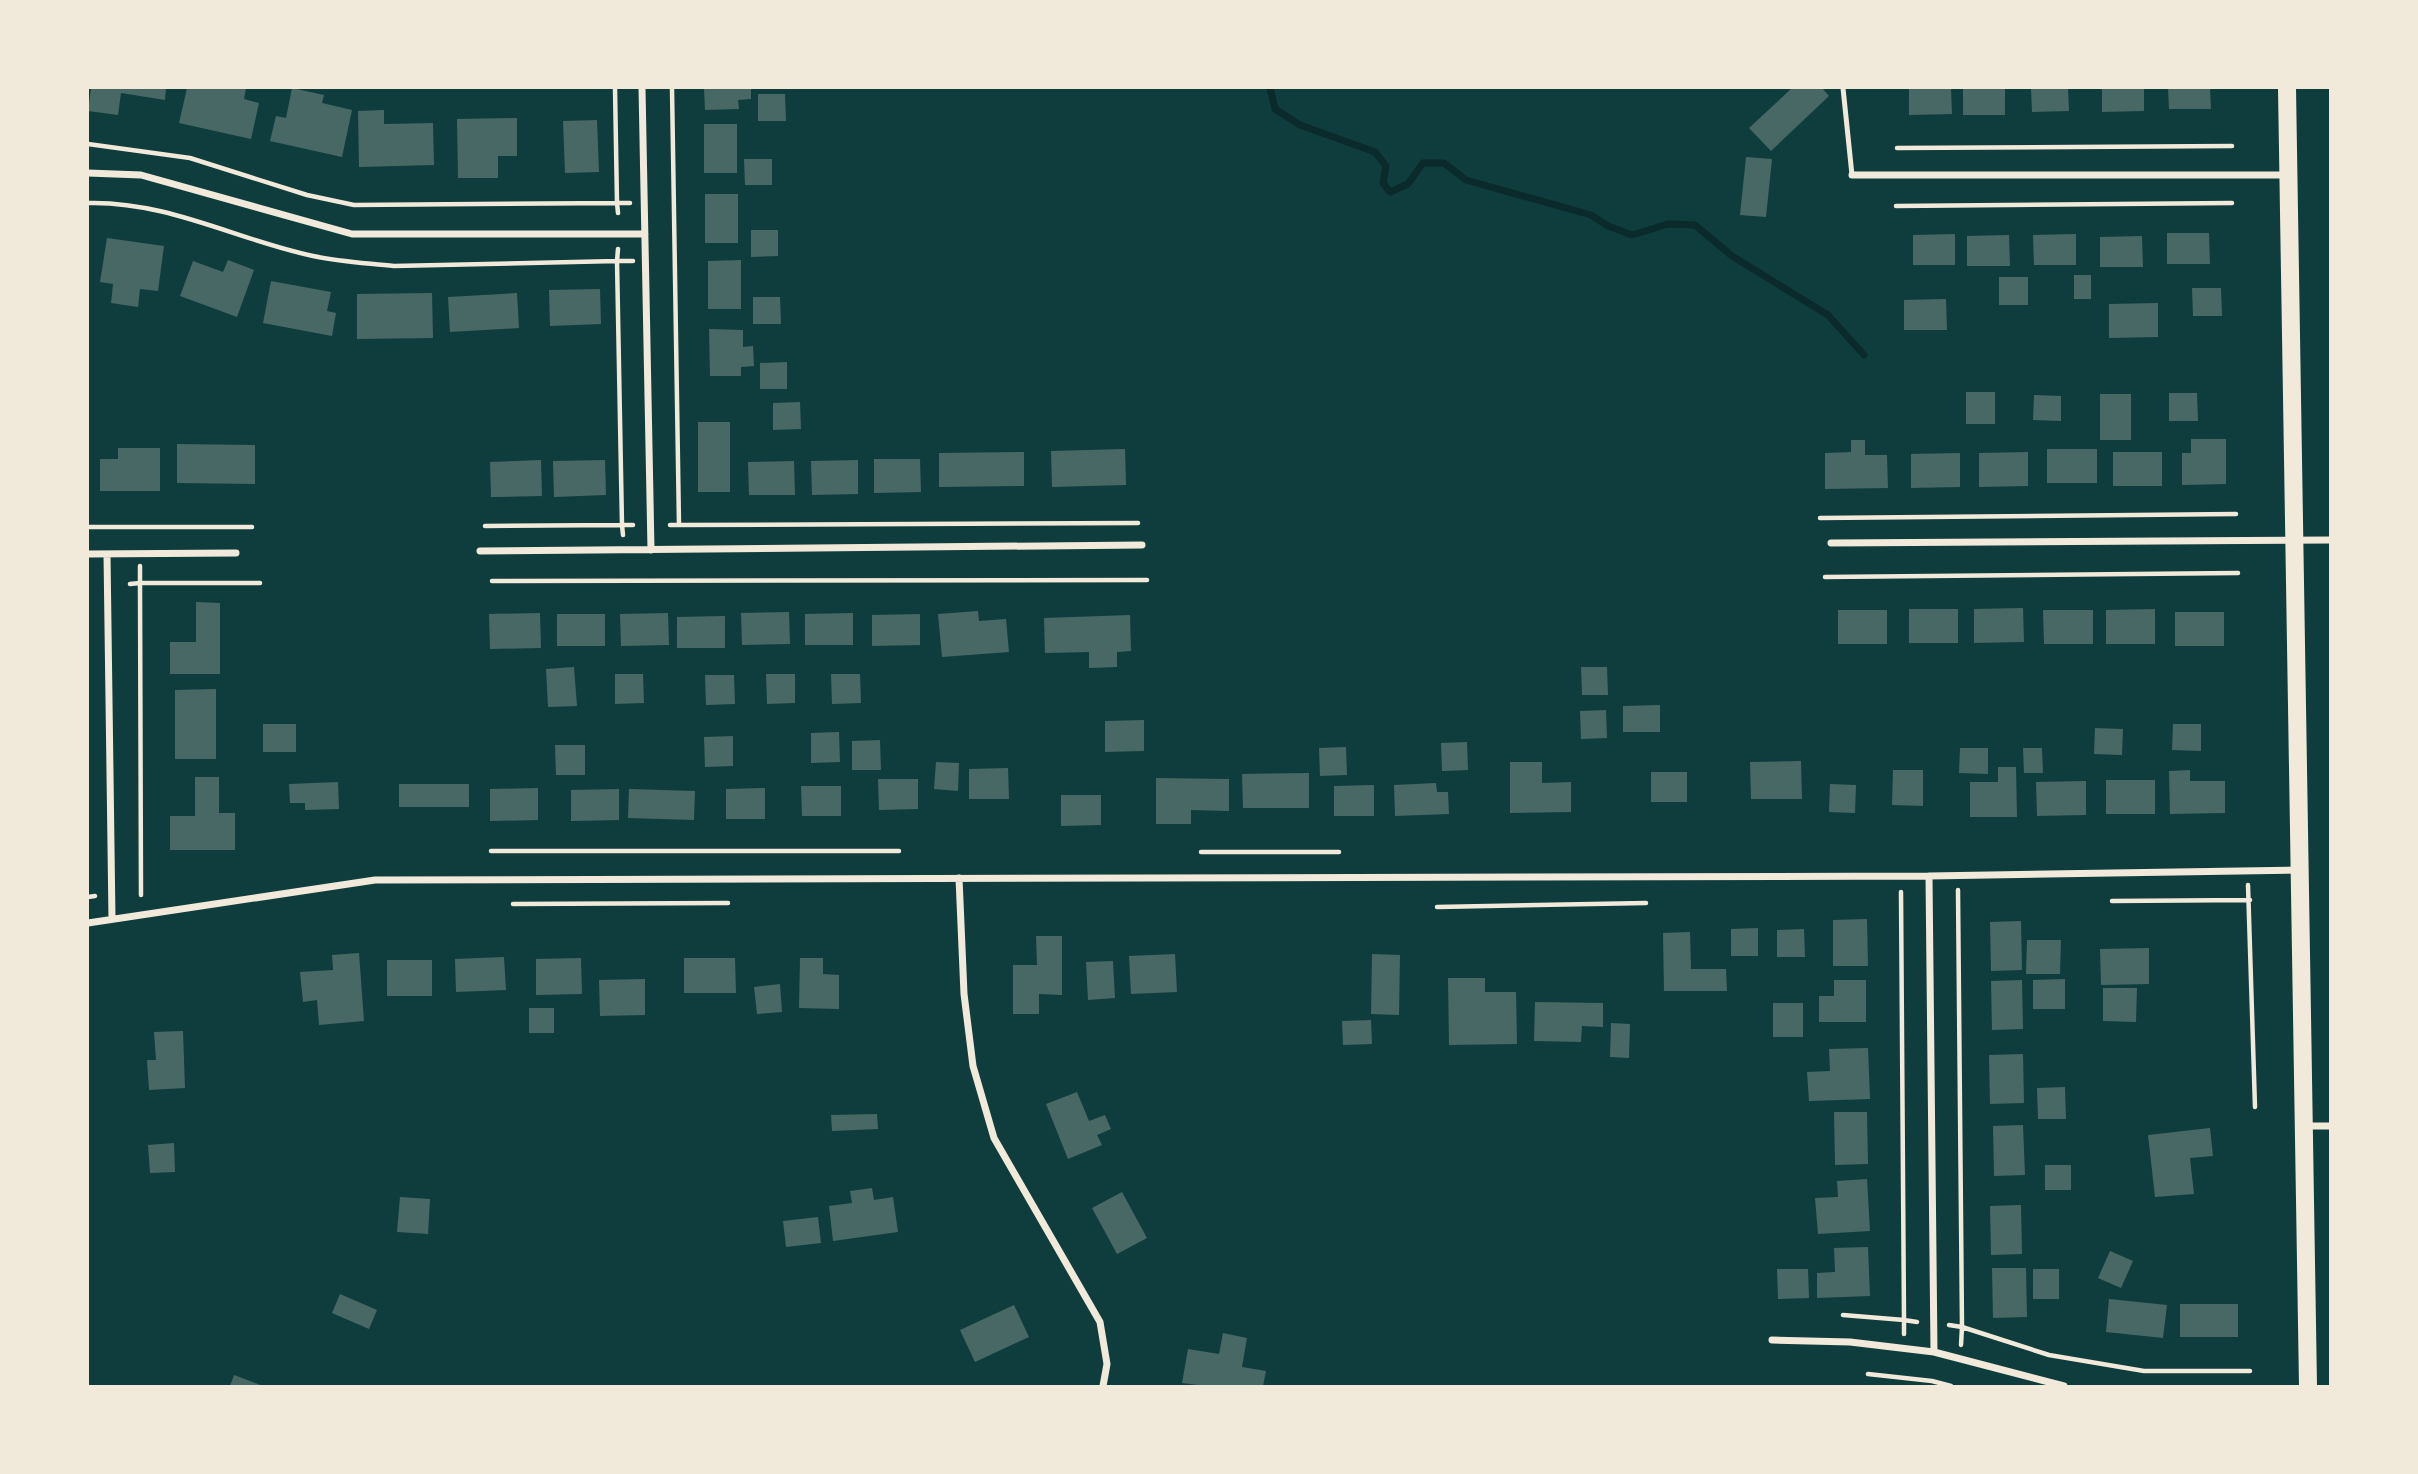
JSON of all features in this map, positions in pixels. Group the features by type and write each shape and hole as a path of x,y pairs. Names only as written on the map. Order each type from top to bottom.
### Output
{"main road":[{"path":"2287,88 2308,1387"}],"street":[{"path":"642,88 651,550"},
{"path":"88,173 141,175 352,234 645,234"},
{"path":"1852,174 2289,175"},
{"path":"1831,543 2330,540"},
{"path":"481,551 1142,545"},
{"path":"88,554 236,553"},
{"path":"107,554 112,919"},
{"path":"88,923 375,880 1930,876 2301,870"},
{"path":"1930,876 1934,1352"},
{"path":"959,878 964,994 973,1066 994,1138 1100,1322 1107,1364 1103,1387"},
{"path":"2304,1126 2330,1126"},
{"path":"1772,1340 1850,1342 1934,1352 2064,1387"}],"lane":[{"path":"1843,88 1852,174"}],"path":[{"path":"88,144 190,158 307,195 354,205 617,203 615,88"},
{"path":"672,88 679,525"},
{"path":"1898,148 2232,146"},
{"path":"88,203 184,215 312,256 362,263 394,266 617,261 622,524 485,526"},
{"path":"1896,206 2232,203"},
{"path":"1821,518 2236,514"},
{"path":"670,524 1138,523"},
{"path":"88,527 252,527"},
{"path":"140,554 141,895"},
{"path":"1825,577 2238,573"},
{"path":"492,581 1147,580"},
{"path":"130,584 260,583"},
{"path":"491,851 899,851"},
{"path":"1201,852 1339,852"},
{"path":"2244,871 2250,900 2255,1107"},
{"path":"1958,875 1961,1360"},
{"path":"1901,876 1905,1349"},
{"path":"88,897 95,896"},
{"path":"2112,901 2250,900"},
{"path":"513,904 728,903"},
{"path":"1437,906 1646,903"},
{"path":"1843,1315 1917,1322"},
{"path":"1949,1325 2049,1355 2144,1371 2250,1371"},
{"path":"1868,1374 1932,1381 1951,1387"}],"building":[{"path":"91,88 166,88 165,100 121,93 118,115 88,111"},
{"path":"187,88 246,88 244,99 259,103 251,139 179,123"},
{"path":"292,88 324,95 322,103 352,110 342,157 270,141 276,116 286,118"},
{"path":"704,88 751,88 751,99 738,100 739,109 705,110"},
{"path":"1792,88 1822,88 1829,96 1771,151 1749,128"},
{"path":"1909,88 1951,88 1952,114 1909,115"},
{"path":"1963,88 2005,88 2005,115 1963,115"},
{"path":"2031,88 2068,88 2069,111 2032,112"},
{"path":"2102,88 2144,88 2144,111 2102,112"},
{"path":"2168,88 2210,88 2211,109 2169,109"},
{"path":"758,94 785,94 786,121 758,121"},
{"path":"384,110 384,124 433,123 434,165 359,167 358,111"},
{"path":"517,118 517,156 498,156 498,178 458,178 457,119"},
{"path":"597,120 599,172 565,173 563,121"},
{"path":"704,124 737,124 737,173 704,173"},
{"path":"1746,157 1772,159 1766,217 1740,215"},
{"path":"744,159 772,159 772,185 745,185"},
{"path":"705,194 738,194 738,243 705,243"},
{"path":"751,230 778,230 778,256 751,257"},
{"path":"2167,233 2209,233 2210,264 2167,264"},
{"path":"1955,234 1955,265 1913,265 1913,235"},
{"path":"2076,234 2076,265 2034,265 2033,235"},
{"path":"2009,235 2010,266 1967,266 1967,236"},
{"path":"2142,236 2143,267 2100,267 2100,237"},
{"path":"107,238 164,246 158,291 140,289 138,307 111,303 113,284 100,282"},
{"path":"228,260 254,270 237,317 180,296 193,261 223,272"},
{"path":"741,260 741,309 708,309 708,261"},
{"path":"2074,275 2091,275 2091,299 2074,299"},
{"path":"1999,277 2028,277 2028,305 1999,305"},
{"path":"271,281 331,292 327,311 336,313 332,336 263,323"},
{"path":"2192,288 2221,288 2222,316 2193,316"},
{"path":"600,289 601,324 550,326 549,290"},
{"path":"432,293 433,338 357,339 357,294"},
{"path":"517,293 519,328 450,332 448,297"},
{"path":"753,297 780,297 781,324 753,324"},
{"path":"1946,299 1947,330 1904,330 1904,300"},
{"path":"2158,303 2158,337 2109,338 2109,304"},
{"path":"709,329 743,330 743,347 753,346 754,366 741,367 741,376 710,376"},
{"path":"787,362 787,389 760,389 760,363"},
{"path":"1966,392 1995,392 1995,424 1966,424"},
{"path":"2169,393 2197,393 2198,421 2169,421"},
{"path":"2100,394 2131,394 2131,440 2100,440"},
{"path":"2034,395 2061,396 2061,421 2033,420"},
{"path":"800,402 801,429 773,430 773,403"},
{"path":"698,422 730,422 730,492 698,492"},
{"path":"2191,439 2226,439 2226,484 2182,485 2182,453 2191,453"},
{"path":"1851,440 1865,440 1865,455 1887,455 1888,488 1825,489 1825,453 1851,452"},
{"path":"177,444 255,445 255,484 177,483"},
{"path":"118,448 160,448 160,491 100,491 100,459 118,459"},
{"path":"1125,449 1126,485 1052,487 1051,451"},
{"path":"2047,449 2097,449 2097,483 2047,483"},
{"path":"1024,452 1024,486 939,487 939,453"},
{"path":"2028,452 2028,486 1979,487 1979,453"},
{"path":"2113,452 2162,452 2162,486 2113,486"},
{"path":"1960,453 1960,487 1911,488 1911,454"},
{"path":"874,459 920,459 921,492 874,493"},
{"path":"541,460 542,496 491,497 490,462"},
{"path":"605,460 606,495 554,497 553,461"},
{"path":"858,460 858,494 812,495 811,461"},
{"path":"794,461 795,495 749,495 748,462"},
{"path":"196,602 220,603 220,674 170,674 170,642 196,642"},
{"path":"2023,608 2024,642 1974,643 1974,609"},
{"path":"1909,609 1958,609 1958,643 1909,643"},
{"path":"2155,609 2155,644 2106,644 2106,610"},
{"path":"1838,610 1887,610 1887,644 1838,644"},
{"path":"2043,610 2093,610 2093,644 2044,644"},
{"path":"978,611 979,621 1006,619 1009,652 942,657 938,614"},
{"path":"789,612 790,644 742,645 741,613"},
{"path":"2175,612 2224,612 2224,646 2175,646"},
{"path":"540,613 541,648 490,649 489,614"},
{"path":"668,613 669,645 621,646 620,614"},
{"path":"853,613 853,645 805,645 805,614"},
{"path":"557,614 605,614 605,646 557,646"},
{"path":"920,614 920,645 872,646 872,615"},
{"path":"1130,615 1131,651 1117,652 1117,667 1089,668 1089,652 1045,653 1044,618"},
{"path":"725,616 725,648 677,648 677,617"},
{"path":"574,667 577,706 548,707 546,669"},
{"path":"1581,667 1607,667 1608,695 1582,695"},
{"path":"615,674 643,674 644,703 615,704"},
{"path":"766,674 795,674 795,703 767,704"},
{"path":"831,674 860,674 861,703 832,704"},
{"path":"705,675 734,675 735,704 706,705"},
{"path":"216,689 216,759 175,759 175,690"},
{"path":"1660,705 1660,732 1623,732 1623,706"},
{"path":"1606,710 1607,738 1581,739 1580,711"},
{"path":"1144,720 1144,751 1105,752 1105,721"},
{"path":"263,724 296,724 296,752 263,752"},
{"path":"2173,724 2201,724 2201,751 2172,750"},
{"path":"2095,728 2123,729 2122,755 2094,754"},
{"path":"839,732 840,762 811,763 811,733"},
{"path":"733,736 733,766 705,767 704,737"},
{"path":"880,740 881,770 852,770 852,741"},
{"path":"1467,742 1468,770 1442,771 1441,743"},
{"path":"555,745 585,745 585,775 556,775"},
{"path":"1346,747 1347,775 1320,776 1319,748"},
{"path":"1960,748 1988,748 1988,774 1959,773"},
{"path":"2023,748 2042,748 2043,773 2024,773"},
{"path":"1801,761 1802,799 1751,799 1750,762"},
{"path":"936,762 959,763 958,791 934,789"},
{"path":"1510,762 1542,762 1542,783 1571,782 1571,812 1510,813"},
{"path":"1998,767 2016,767 2017,817 1970,817 1970,782 1998,782"},
{"path":"1008,768 1009,799 969,799 969,769"},
{"path":"1893,770 1923,770 1923,806 1892,805"},
{"path":"2190,770 2190,781 2225,781 2225,813 2170,814 2169,771"},
{"path":"1651,772 1687,772 1687,802 1651,802"},
{"path":"1309,773 1309,808 1243,808 1242,774"},
{"path":"195,777 219,777 219,813 235,813 235,850 170,850 170,816 195,816"},
{"path":"1156,778 1229,779 1229,811 1191,810 1191,824 1156,824"},
{"path":"878,779 918,779 918,809 879,810"},
{"path":"2106,780 2155,780 2155,814 2106,814"},
{"path":"2086,781 2086,815 2037,816 2036,782"},
{"path":"338,782 339,809 305,810 305,803 290,803 289,784"},
{"path":"1436,783 1437,792 1448,792 1449,814 1395,816 1394,785"},
{"path":"399,784 469,784 469,807 399,807"},
{"path":"1830,784 1856,785 1855,813 1829,812"},
{"path":"1374,785 1374,816 1334,816 1334,786"},
{"path":"801,786 841,786 841,816 802,816"},
{"path":"538,788 538,820 490,821 490,789"},
{"path":"765,788 765,819 726,819 726,789"},
{"path":"619,789 619,820 571,821 571,790"},
{"path":"629,789 695,791 694,820 628,818"},
{"path":"1061,795 1101,795 1101,825 1061,826"},
{"path":"1867,919 1868,966 1833,966 1833,920"},
{"path":"2021,921 2022,970 1991,971 1990,922"},
{"path":"1758,928 1758,956 1731,956 1731,929"},
{"path":"1804,929 1805,957 1777,957 1777,930"},
{"path":"1690,932 1691,969 1726,969 1727,991 1664,991 1663,933"},
{"path":"1036,936 1062,936 1062,995 1039,994 1039,1014 1013,1014 1013,965 1037,965"},
{"path":"2027,940 2061,940 2060,974 2026,974"},
{"path":"2149,948 2149,984 2101,985 2100,949"},
{"path":"359,953 364,1021 319,1025 317,1000 303,1002 300,972 333,970 332,955"},
{"path":"1175,954 1177,992 1131,994 1129,956"},
{"path":"1372,954 1400,955 1399,1015 1371,1014"},
{"path":"504,957 506,990 456,992 455,959"},
{"path":"581,958 582,994 536,995 536,959"},
{"path":"684,958 735,958 736,993 684,993"},
{"path":"800,958 823,958 823,974 839,975 839,1009 799,1008"},
{"path":"387,960 432,960 432,996 387,996"},
{"path":"1113,961 1115,998 1088,1000 1086,962"},
{"path":"1448,978 1485,978 1485,992 1516,992 1517,1044 1449,1045"},
{"path":"645,979 645,1015 600,1016 599,980"},
{"path":"2065,979 2065,1009 2033,1009 2033,980"},
{"path":"1834,980 1866,980 1866,1022 1819,1022 1819,996 1834,996"},
{"path":"2022,980 2023,1029 1992,1030 1991,981"},
{"path":"780,984 782,1012 757,1014 754,987"},
{"path":"2103,988 2137,988 2136,1022 2103,1021"},
{"path":"1535,1002 1603,1003 1603,1027 1582,1026 1581,1042 1534,1041"},
{"path":"1773,1003 1803,1003 1803,1037 1773,1037"},
{"path":"529,1008 554,1008 554,1033 529,1033"},
{"path":"1371,1020 1372,1044 1343,1045 1342,1021"},
{"path":"1611,1023 1630,1024 1629,1058 1610,1057"},
{"path":"183,1031 185,1088 149,1090 147,1060 156,1060 154,1032"},
{"path":"1868,1048 1870,1099 1809,1101 1807,1072 1830,1071 1829,1049"},
{"path":"2023,1054 2024,1103 1990,1104 1989,1055"},
{"path":"2065,1087 2066,1119 2038,1119 2037,1088"},
{"path":"1077,1092 1089,1121 1105,1115 1111,1129 1097,1135 1102,1145 1068,1159 1046,1104"},
{"path":"1834,1112 1867,1112 1868,1164 1835,1165"},
{"path":"877,1114 878,1129 832,1131 831,1115"},
{"path":"2023,1125 2025,1175 1994,1176 1993,1126"},
{"path":"2210,1128 2213,1156 2190,1158 2194,1194 2155,1197 2148,1135"},
{"path":"174,1143 175,1172 150,1173 148,1145"},
{"path":"2045,1165 2071,1165 2071,1190 2045,1190"},
{"path":"1867,1179 1870,1231 1818,1234 1815,1198 1838,1197 1837,1181"},
{"path":"872,1188 874,1200 893,1197 898,1232 833,1241 829,1206 852,1203 850,1191"},
{"path":"1122,1192 1147,1238 1117,1254 1092,1208"},
{"path":"400,1197 430,1199 428,1234 397,1232"},
{"path":"2021,1205 2022,1254 1991,1255 1990,1206"},
{"path":"818,1217 821,1243 786,1247 783,1221"},
{"path":"1868,1247 1870,1296 1817,1298 1817,1273 1835,1272 1834,1248"},
{"path":"2110,1251 2133,1261 2121,1288 2098,1278"},
{"path":"1992,1268 2026,1268 2027,1317 1993,1318"},
{"path":"1777,1269 1808,1269 1809,1298 1778,1299"},
{"path":"2033,1269 2059,1269 2059,1299 2033,1299"},
{"path":"340,1294 377,1310 369,1329 332,1313"},
{"path":"2109,1299 2167,1305 2163,1338 2106,1332"},
{"path":"2180,1304 2238,1304 2238,1337 2180,1337"},
{"path":"1014,1305 1029,1337 975,1362 960,1330"},
{"path":"1223,1333 1247,1338 1242,1367 1266,1371 1263,1386 1205,1386 1182,1383 1188,1349 1219,1354"},
{"path":"234,1375 263,1386 230,1386"}],"waterway":[{"path":"1270,88 1275,109 1300,125 1375,152 1386,166 1383,183 1390,192 1408,184 1423,163 1444,163 1466,180 1591,215 1608,226 1632,235 1668,224 1695,225 1732,256 1828,315 1864,355"}]}
